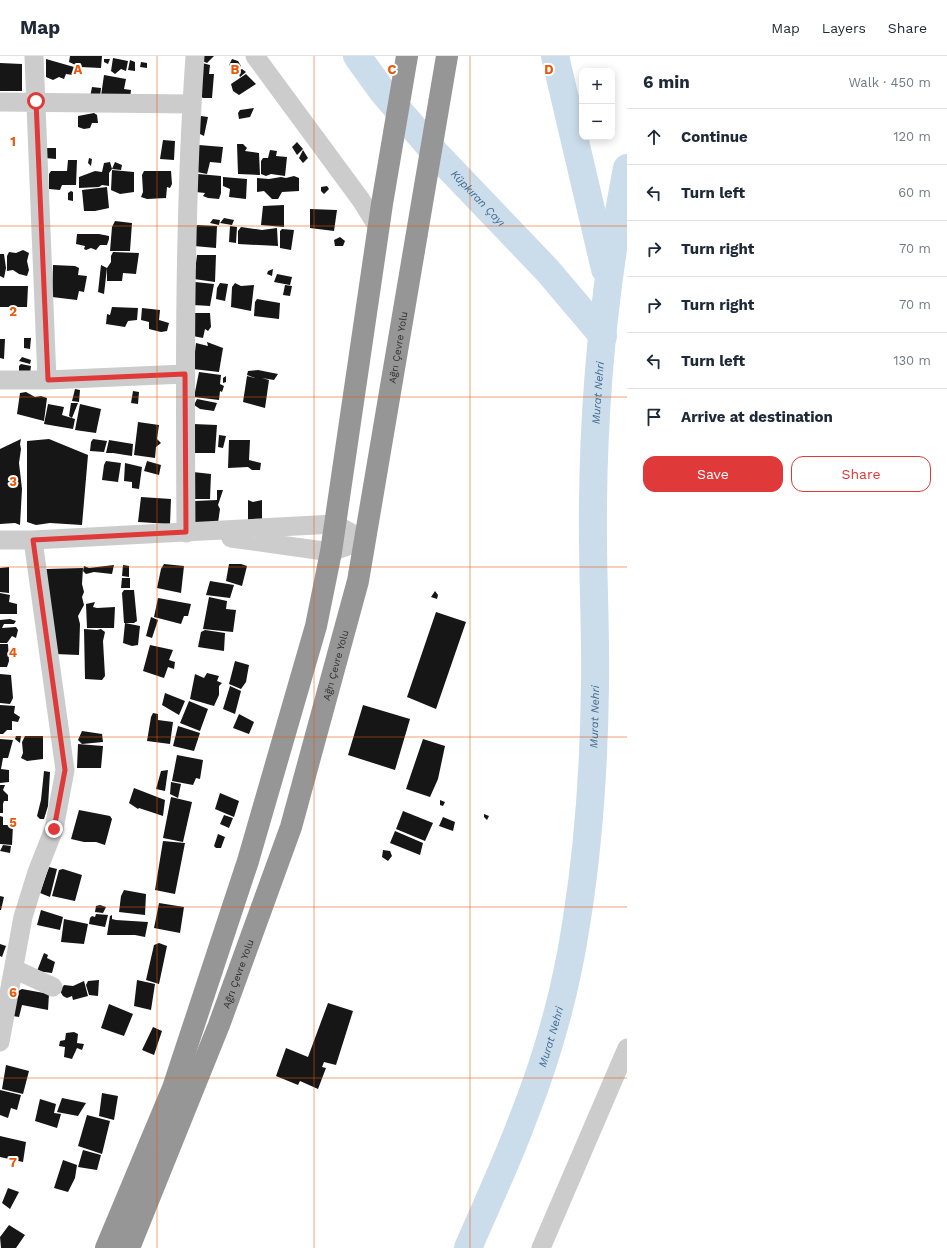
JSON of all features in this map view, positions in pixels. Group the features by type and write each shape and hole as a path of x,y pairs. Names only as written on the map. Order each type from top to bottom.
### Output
{"highway":[{"path":"106,1248 172,1088 248,861 316,626 331,552 382,204 407,56"},
{"name":"Ağrı Çevre Yolu","path":"130,1248 219,1025 291,827 358,581 447,56"}],"street":[{"path":"34,56 48,380"},
{"path":"186,532 185,374 192,104 195,56"},
{"path":"255,56 356,193 379,229"},
{"path":"0,102 36,101 192,104"},
{"path":"0,380 48,380 185,374"},
{"path":"0,540 33,540 335,524 364,540"},
{"path":"186,532 331,552 364,540"},
{"path":"0,1042 23,917 37,872 54,829 65,770 33,540"},
{"path":"14,969 54,987"},
{"path":"542,1248 626,1051"}],"building":[{"path":"70,56 102,56 101,68 80,67 69,62"},
{"path":"200,56 214,56 207,63 200,60"},
{"path":"113,58 128,61 126,71 121,69 115,74 111,71"},
{"path":"46,59 74,67 73,75 66,74 64,79 59,77 53,80 46,77"},
{"path":"104,59 110,59 108,64 104,62"},
{"path":"232,59 238,61 241,66 235,71 229,65"},
{"path":"130,60 135,62 135,71 128,70"},
{"path":"141,62 147,63 147,68 140,67"},
{"path":"0,63 22,64 22,91 0,91"},
{"path":"202,63 210,65 209,74 214,74 212,98 203,98 199,95"},
{"path":"242,69 246,72 240,77 238,71"},
{"path":"246,74 256,84 239,95 233,91 231,84"},
{"path":"104,75 126,79 124,89 131,90 130,98 101,96"},
{"path":"92,87 101,88 100,97 90,97"},
{"path":"254,108 250,117 239,119 238,113 240,110"},
{"path":"94,113 97,115 98,123 92,123 90,128 84,129 78,127 78,116"},
{"path":"201,116 208,117 204,136 198,133 199,119"},
{"path":"163,140 175,141 174,160 160,159"},
{"path":"297,142 303,149 297,155 292,147"},
{"path":"237,144 243,144 247,148 245,151 259,153 260,175 238,174"},
{"path":"199,145 223,147 221,163 210,162 207,174 197,172"},
{"path":"43,148 56,148 56,159 45,158"},
{"path":"270,150 277,151 276,156 287,157 285,176 271,174 266,176 261,174 261,161 263,158 268,158"},
{"path":"303,150 308,158 303,163 299,158"},
{"path":"89,158 92,159 91,166 88,163"},
{"path":"68,160 77,160 76,185 62,185 60,190 49,189 49,174 51,171 67,171"},
{"path":"110,162 112,169 109,173 109,186 102,185 99,187 79,188 79,177 95,171 102,172 104,163"},
{"path":"115,162 122,165 121,170 112,169"},
{"path":"112,170 134,172 134,192 120,194 111,190"},
{"path":"144,171 171,171 172,184 170,188 167,187 166,198 147,199 141,197 143,192 142,175"},
{"path":"198,174 221,176 221,193 219,199 208,198 203,196 205,193 196,192"},
{"path":"294,176 299,178 299,191 282,192 278,199 272,199 264,191 257,192 257,178 269,179"},
{"path":"223,177 247,179 246,199 229,197 230,189 223,186"},
{"path":"327,186 329,189 324,194 321,191 321,187"},
{"path":"107,187 109,208 95,211 84,211 82,190"},
{"path":"71,191 73,192 73,201 68,200 68,193"},
{"path":"284,205 284,227 261,225 263,206"},
{"path":"310,209 337,210 334,231 310,228"},
{"path":"224,218 234,220 232,225 220,223"},
{"path":"213,219 220,220 219,225 210,223"},
{"path":"115,221 132,223 130,251 110,251 112,227"},
{"path":"197,225 217,226 216,248 194,246 195,228"},
{"path":"230,226 237,227 236,243 229,242"},
{"path":"241,227 262,230 277,228 278,246 238,244 238,231"},
{"path":"282,229 294,230 291,250 280,248 280,231"},
{"path":"77,234 99,234 109,236 109,239 107,245 100,245 96,250 91,248 86,250 84,249 85,246 76,244"},
{"path":"340,237 345,241 343,246 335,246 334,240"},
{"path":"23,250 29,253 27,261 29,270 27,276 19,274 13,270 7,271 7,256 9,252 16,253"},
{"path":"113,252 139,253 136,274 123,273 122,281 107,281 107,268 111,262"},
{"path":"0,254 4,254 6,268 4,278 0,276"},
{"path":"197,255 216,255 215,282 194,279"},
{"path":"53,265 75,266 79,268 78,275 87,276 84,292 79,291 77,300 52,297"},
{"path":"101,265 107,268 104,294 98,292"},
{"path":"273,269 272,276 267,274 268,271"},
{"path":"277,274 292,277 290,285 274,282"},
{"path":"195,282 214,284 210,306 193,305"},
{"path":"220,283 228,284 225,301 216,299 217,288"},
{"path":"235,283 241,286 254,285 251,311 231,307 232,287"},
{"path":"285,285 292,286 290,296 283,295"},
{"path":"0,286 28,286 27,307 0,307"},
{"path":"257,299 280,303 279,319 254,316 255,302"},
{"path":"112,307 138,308 137,320 128,321 125,327 106,324 107,314 110,315"},
{"path":"142,308 160,310 159,320 169,323 167,331 161,332 149,329 149,322 141,320"},
{"path":"195,313 210,313 211,327 208,331 205,329 203,338 193,336"},
{"path":"24,338 31,338 30,349 24,348"},
{"path":"0,339 5,339 4,359 0,358"},
{"path":"207,342 223,348 219,372 193,369 196,343 208,346"},
{"path":"22,357 31,360 30,364 19,361"},
{"path":"21,364 31,366 30,373 19,372 19,366"},
{"path":"258,370 278,374 274,380 262,378 269,380 265,408 243,402 247,376 255,378 247,375 248,371"},
{"path":"199,372 221,375 220,384 224,386 222,392 220,391 219,400 194,397"},
{"path":"226,376 226,382 223,383 223,378"},
{"path":"75,389 80,390 79,402 72,401"},
{"path":"133,391 139,392 138,404 131,403"},
{"path":"26,392 35,397 41,396 47,398 44,421 17,414 20,393"},
{"path":"197,399 217,403 214,411 200,409 194,405"},
{"path":"71,403 78,403 72,418 69,416"},
{"path":"48,404 64,407 62,415 75,419 73,429 44,424"},
{"path":"80,404 101,409 96,433 75,430"},
{"path":"138,422 159,425 157,439 161,443 156,447 155,458 134,455"},
{"path":"193,424 217,425 215,453 190,453"},
{"path":"219,435 226,436 223,448 218,447"},
{"path":"21,439 19,463 22,489 20,525 15,523 0,524 0,449"},
{"path":"49,439 88,455 82,525 50,523 36,525 27,522 27,441"},
{"path":"93,439 107,441 104,452 90,451 91,442"},
{"path":"109,440 133,444 132,456 106,453"},
{"path":"229,440 250,440 249,460 261,463 260,470 252,470 248,467 228,468"},
{"path":"106,461 121,463 118,482 102,480"},
{"path":"147,461 161,465 159,475 144,471"},
{"path":"125,463 142,467 139,489 132,488 132,482 124,481"},
{"path":"193,472 211,474 210,499 192,499"},
{"path":"217,490 223,490 218,505 220,509 218,523 193,522 195,501 217,500"},
{"path":"141,497 171,499 170,524 138,522"},
{"path":"248,500 253,502 262,500 262,524 248,524"},
{"path":"164,564 184,566 181,593 157,588 161,569"},
{"path":"229,564 241,564 247,566 242,586 226,581"},
{"path":"114,565 112,574 94,572 86,574 83,571 84,566 89,568"},
{"path":"123,565 129,566 129,577 122,576"},
{"path":"9,567 9,593 0,592 0,568"},
{"path":"83,568 82,584 84,592 82,597 84,605 78,616 80,624 79,655 55,654 46,569"},
{"path":"122,578 130,578 130,588 121,588"},
{"path":"210,581 234,585 230,598 206,595"},
{"path":"124,590 134,590 137,621 134,623 124,623 122,593"},
{"path":"435,591 438,595 437,599 431,597"},
{"path":"0,593 10,595 9,602 17,604 17,614 0,614"},
{"path":"209,597 227,601 226,609 236,610 233,632 203,629"},
{"path":"158,598 191,604 188,616 184,616 181,624 154,617"},
{"path":"95,602 93,607 115,607 114,628 87,628 86,604"},
{"path":"436,612 466,622 436,709 407,697"},
{"path":"151,617 158,620 152,638 146,636"},
{"path":"10,619 16,621 14,624 4,624 2,628 16,627 18,630 16,638 12,636 7,643 0,643 0,620"},
{"path":"125,623 140,626 138,645 132,646 123,643"},
{"path":"84,629 101,629 105,632 103,641 105,676 102,680 85,679"},
{"path":"205,630 225,633 224,651 198,647 201,632"},
{"path":"0,644 8,644 9,661 7,667 0,667"},
{"path":"150,645 173,650 169,660 175,662 174,669 168,667 164,678 143,671"},
{"path":"235,661 249,665 246,682 241,689 229,684"},
{"path":"207,673 219,676 217,681 222,683 219,686 219,695 214,706 190,699 195,674 204,678"},
{"path":"0,674 11,675 13,698 10,704 0,703"},
{"path":"230,686 241,691 235,714 223,709"},
{"path":"165,693 185,701 179,715 162,705"},
{"path":"189,701 208,709 200,731 180,723"},
{"path":"0,705 15,706 14,713 20,717 18,722 12,721 12,730 7,730 3,734 0,734"},
{"path":"363,705 410,719 395,770 348,755"},
{"path":"153,713 158,714 158,720 173,722 170,744 147,741"},
{"path":"239,714 254,722 249,734 233,728"},
{"path":"178,726 200,733 194,751 173,746"},
{"path":"82,731 102,734 103,742 82,744 78,740"},
{"path":"16,736 21,736 20,743 15,739"},
{"path":"25,736 43,736 43,759 27,761 21,758 23,753 22,742"},
{"path":"0,739 13,740 8,758 3,758 1,769 9,770 9,782 0,783"},
{"path":"423,739 445,746 438,779 430,797 406,789"},
{"path":"78,744 103,746 101,768 77,768"},
{"path":"177,755 203,760 200,779 196,778 193,785 172,781"},
{"path":"168,770 165,791 156,789 161,771"},
{"path":"44,771 50,772 48,806 44,819 40,819 37,816 41,800"},
{"path":"171,782 181,784 178,798 170,794"},
{"path":"0,785 5,785 3,790 8,795 8,801 4,801 3,804 3,813 0,813"},
{"path":"134,788 165,800 163,816 139,808 138,809 129,803"},
{"path":"220,793 239,801 234,817 215,809"},
{"path":"171,797 192,802 183,842 163,838"},
{"path":"440,800 445,802 443,806 440,805"},
{"path":"79,810 110,816 112,819 105,845 96,842 84,842 71,839"},
{"path":"403,811 433,823 425,841 396,829"},
{"path":"484,814 489,816 487,820 484,817"},
{"path":"224,815 233,818 229,828 220,824"},
{"path":"0,816 3,817 3,825 13,825 12,845 0,844"},
{"path":"443,817 455,822 453,831 439,826"},
{"path":"395,831 423,843 420,855 390,843"},
{"path":"218,834 225,837 221,848 216,848 214,846"},
{"path":"163,841 185,843 175,894 155,890"},
{"path":"3,845 11,846 10,853 0,851"},
{"path":"383,850 390,851 392,856 388,861 382,857"},
{"path":"49,867 57,869 50,897 40,893"},
{"path":"63,869 82,875 75,901 52,896 59,870"},
{"path":"124,890 146,894 145,915 119,912 121,896"},
{"path":"0,896 4,897 1,910 0,910"},
{"path":"159,903 184,907 180,933 154,928"},
{"path":"100,905 106,907 103,913 95,912 96,906"},
{"path":"41,910 63,917 60,930 37,925"},
{"path":"96,914 108,915 105,927 89,924 90,918 92,916 95,917"},
{"path":"112,915 112,919 116,920 148,922 145,937 135,935 107,935 110,916"},
{"path":"64,919 88,924 84,944 61,942"},
{"path":"159,943 167,946 159,984 146,980 154,945"},
{"path":"0,944 6,946 2,957 0,956"},
{"path":"44,953 48,955 47,958 55,962 52,973 37,971"},
{"path":"99,980 98,996 89,995 86,985 88,981"},
{"path":"137,980 155,984 151,1010 134,1006"},
{"path":"84,981 88,996 73,1000 72,996 67,998 63,996 60,991 64,985 73,986"},
{"path":"22,989 49,994 48,1010 22,1005 19,1017 13,1016 18,991"},
{"path":"328,1003 353,1011 336,1065 324,1062 322,1067 326,1068 318,1089 300,1081 298,1085 276,1076 286,1048 308,1057"},
{"path":"109,1004 133,1014 124,1036 101,1028"},
{"path":"153,1027 162,1031 154,1055 142,1050"},
{"path":"74,1032 78,1034 77,1043 84,1044 82,1050 77,1048 72,1059 64,1057 65,1047 59,1046 60,1041 65,1040 66,1033"},
{"path":"6,1065 29,1071 23,1094 2,1089"},
{"path":"0,1090 21,1095 17,1110 11,1108 8,1118 0,1115"},
{"path":"102,1093 118,1096 114,1120 99,1116"},
{"path":"62,1098 86,1103 78,1116 57,1112"},
{"path":"40,1099 56,1104 54,1113 61,1114 57,1128 35,1121"},
{"path":"87,1115 110,1121 102,1154 78,1146"},
{"path":"0,1136 26,1142 23,1162 0,1157"},
{"path":"83,1150 101,1155 97,1170 78,1167"},
{"path":"63,1160 77,1165 75,1178 68,1192 54,1188"},
{"path":"8,1188 19,1192 10,1209 2,1203"},
{"path":"9,1225 25,1235 16,1248 1,1248 0,1237"}],"waterway":[{"name":"Küpkıran Çayı","path":"357,56 383,92 437,155 547,270 603,336"},
{"path":"555,56 605,269"},
{"name":"Murat Nehri","path":"468,1248 509,1153 540,1072 556,1021 568,970 577,918 588,832 593,744 595,663 593,504 596,420 602,335 607,292 627,168"}],"route":[{"path":"36,101 48,380 185,374 186,532 33,540 65,770 60,805 54,829"}]}
